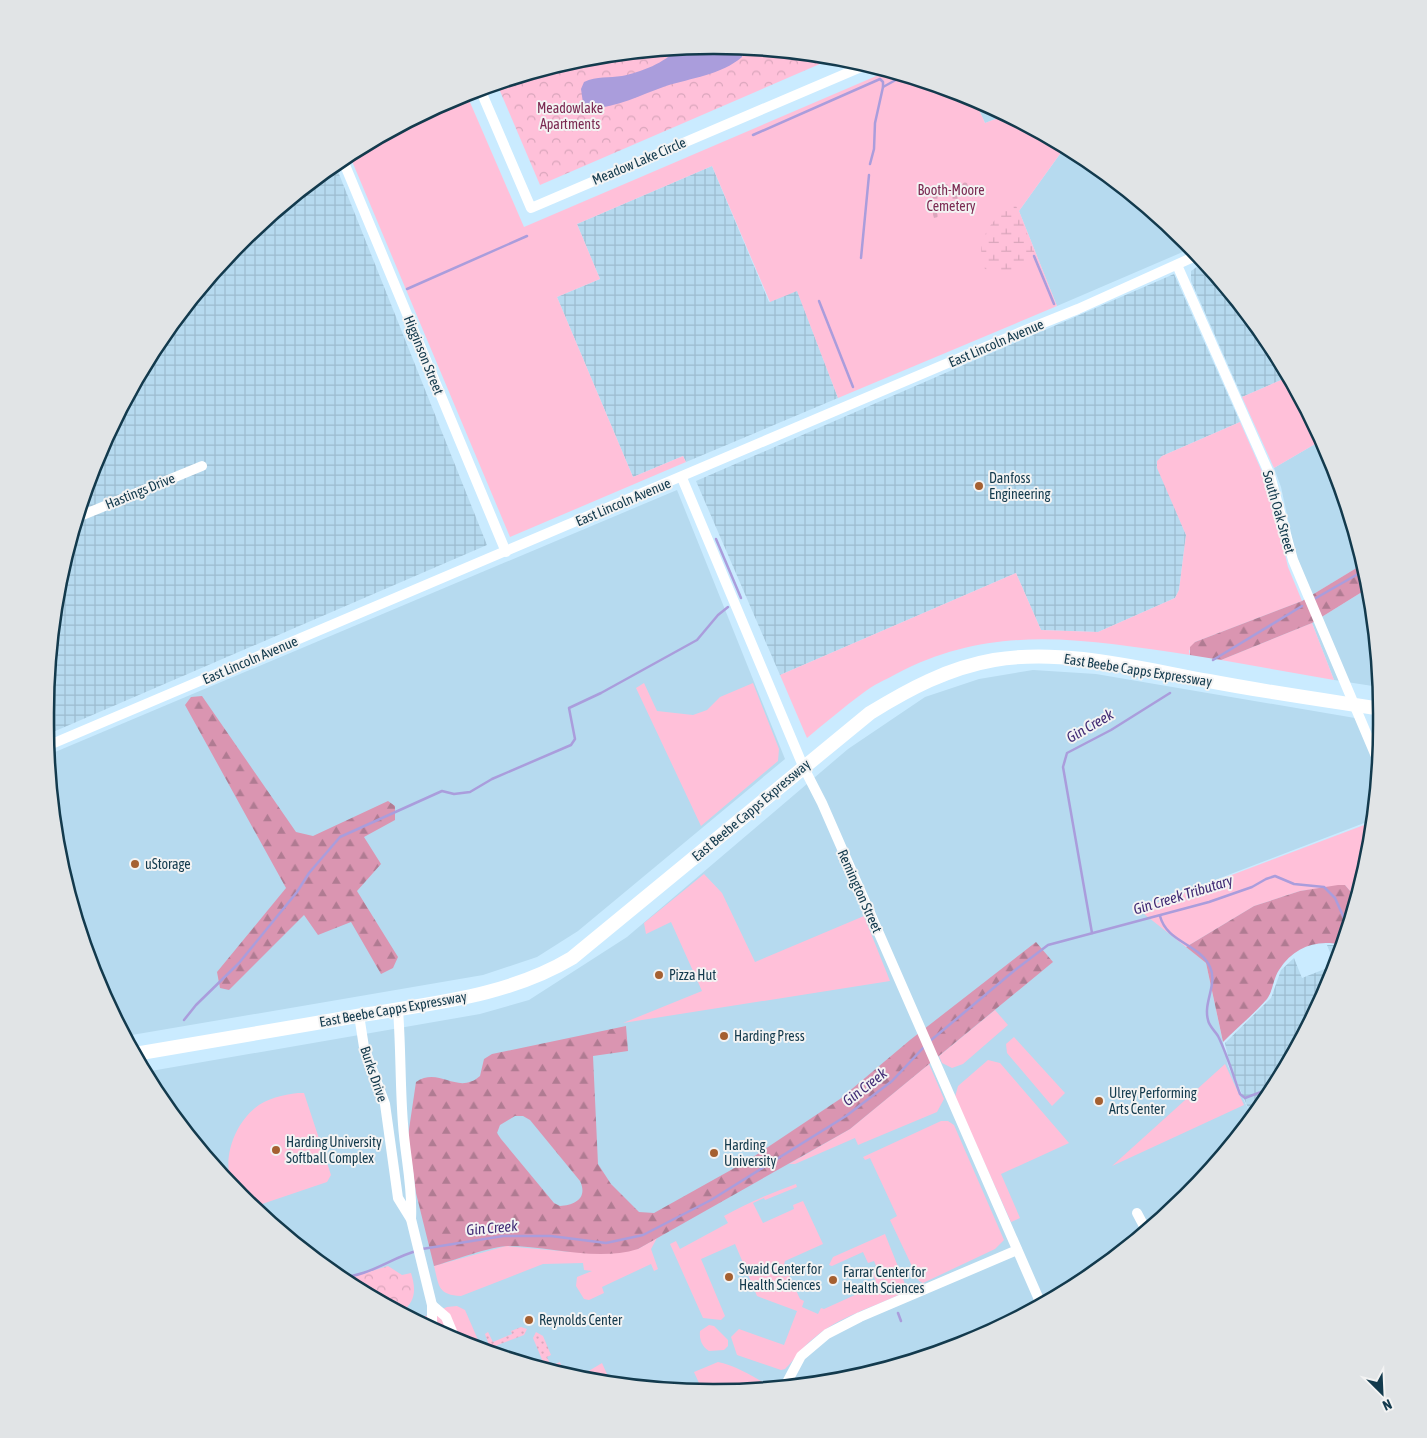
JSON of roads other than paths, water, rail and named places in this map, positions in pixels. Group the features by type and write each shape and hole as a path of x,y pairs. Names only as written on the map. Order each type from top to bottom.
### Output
{"main road":[{"name":"East Beebe Capps Expressway","path":"141,1053 359,1015 439,1004 496,990 551,971 572,958 803,766 870,713 932,678 995,660 1059,656 1304,698 1373,707"}],"street":[{"name":"Meadow Lake Circle","path":"483,96 530,208 856,69"},
{"name":"Higginson Street","path":"345,166 506,552"},
{"name":"East Lincoln Avenue","path":"54,743 682,478 1010,336 1078,309 1191,258"},
{"name":"South Oak Street","path":"1176,265 1270,475 1293,560 1372,749"},
{"name":"Hastings Drive","path":"85,514 202,466"},
{"name":"Remington Street","path":"682,478 803,766 822,803 918,1027 1038,1298"},
{"name":"Burks Drive","path":"398,1010 402,1067 401,1104 405,1152 412,1194 411,1219 432,1305 432,1321"},
{"name":"Burks Drive","path":"359,1015 364,1047 385,1104 398,1198 411,1219"},
{"path":"1137,1213 1144,1225"},
{"path":"788,1380 801,1356 827,1334 860,1317 1016,1250"},
{"name":"Burks Drive","path":"432,1305 446,1317 451,1329"}],"waterway":[{"path":"753,135 880,79 883,82 883,87 875,123 874,149 870,164"},
{"path":"883,87 896,80"},
{"path":"861,258 869,175"},
{"path":"407,289 527,236"},
{"path":"1034,256 1054,304"},
{"path":"819,301 853,387"},
{"path":"716,539 741,598"},
{"name":"Gin Creek","path":"1316,598 1358,574"},
{"name":"Gin Creek","path":"1213,660 1302,606"},
{"path":"184,1020 196,1005 239,963 297,892 309,873 340,837 442,791 454,794 470,792 492,779 571,745 575,739 569,708 601,693 697,640 718,615 728,607"},
{"name":"Gin Creek","path":"1092,933 1063,767 1067,753 1111,730 1170,693"},
{"name":"Gin Creek Tributary","path":"930,1041 1048,945 1209,902 1252,887 1275,876 1294,884 1324,887 1335,898 1344,918"},
{"path":"1160,916 1169,932 1199,953 1210,967 1212,986 1207,1007 1208,1020 1218,1036 1240,1094 1245,1098 1261,1092"},
{"name":"Gin Creek","path":"422,1249 503,1236 551,1236 606,1243 643,1235 711,1200 846,1116 892,1081 924,1047"},
{"name":"Gin Creek","path":"351,1275 368,1271 416,1251"},
{"path":"898,1313 901,1321"}],"place":[{"name":"Danfoss Engineering","path":"979,486"},
{"name":"uStorage","path":"135,864"},
{"name":"Pizza Hut","path":"659,975"},
{"name":"Harding Press","path":"724,1036"},
{"name":"Ulrey Performing Arts Center","path":"1099,1101"},
{"name":"Harding University Softball Complex","path":"276,1150"},
{"name":"Harding University","path":"714,1153"},
{"name":"Swaid Center for Health Sciences","path":"729,1277"},
{"name":"Farrar Center for Health Sciences","path":"833,1280"},
{"name":"Reynolds Center","path":"529,1320"}],"park label":[{"name":"Meadowlake Apartments","path":"570,116"},
{"name":"Booth-Moore Cemetery","path":"951,198"}]}
